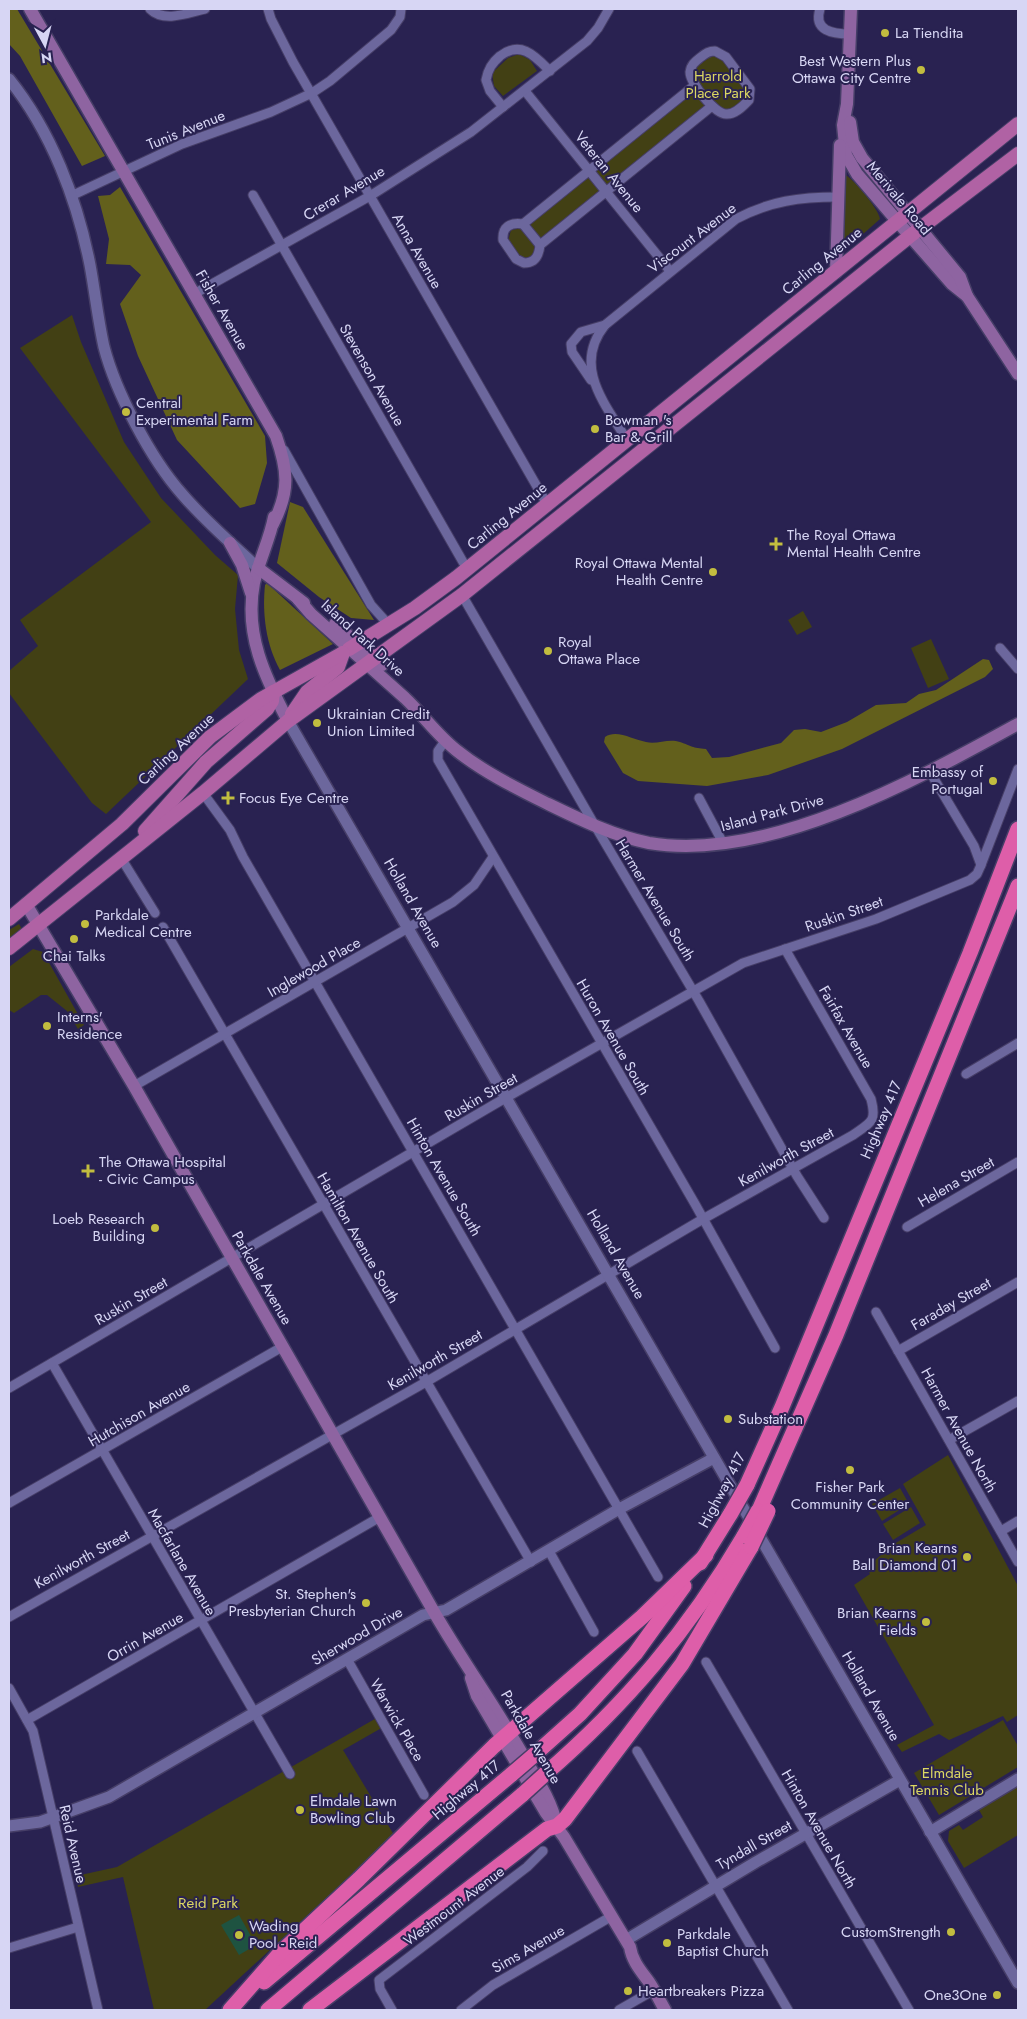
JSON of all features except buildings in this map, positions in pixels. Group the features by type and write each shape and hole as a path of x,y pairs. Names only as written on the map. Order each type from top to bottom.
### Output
{"highway":[{"name":"Highway 417","path":"231,2010 512,1774 580,1714 635,1654 706,1555 747,1485 782,1407 970,953 1018,829"},
{"path":"310,2010 547,1829 557,1826 682,1664 764,1509 1018,886"},
{"path":"268,2010 523,1794 618,1708 694,1615 747,1542"},
{"path":"231,2010 281,1952 359,1879 506,1735 642,1617 706,1555"}],"main road":[{"name":"Fisher Avenue","path":"30,9 259,410 276,436"},
{"name":"Merivale Road","path":"851,9 847,104 843,125 844,149 852,168 903,217"},
{"name":"Merivale Road","path":"847,104 856,148 915,232 960,277 967,296 1018,374"},
{"name":"Carling Avenue","path":"9,918 122,824 210,737 273,692 350,649 436,594 1018,124"},
{"path":"836,272 839,146 843,125"},
{"path":"9,948 203,794 288,721 462,594 915,232 1018,154"},
{"name":"Holland Avenue","path":"259,410 272,442 277,465 273,524"},
{"name":"Holland Avenue","path":"276,436 284,459 286,484 281,508 273,524 258,568 252,598 252,617 256,646 262,667 288,721"},
{"path":"533,516 544,529"},
{"path":"230,542 242,566 252,598"},
{"name":"Island Park Drive","path":"258,568 333,623 350,649 370,660 398,685 407,699 445,741 480,767 520,790 594,824 650,843 681,846 723,843 767,834 828,816 882,795 930,772 1018,724"},
{"path":"288,721 302,697 338,667 350,649"},
{"path":"121,858 206,762 266,710 272,701 273,692"},
{"name":"Parkdale Avenue","path":"26,904 134,1086 467,1669 477,1696 506,1735 546,1813 557,1826 628,1944 637,1953 648,1972 651,1985 665,2010"}],"street":[{"path":"150,9 164,16 177,16 205,9"},
{"name":"Anna Avenue","path":"268,9 271,19 370,196 547,504"},
{"name":"Tunis Avenue","path":"71,196 182,144 271,112 312,93 330,81 392,30 400,17 401,9"},
{"path":"820,9 818,19 822,27 830,32 850,34"},
{"name":"Crerar Avenue","path":"194,294 370,196 471,132 587,41 598,28 607,10"},
{"path":"503,107 490,91 486,80 488,70 493,62 506,52 520,48 527,51 550,71"},
{"path":"715,51 723,53 749,85 749,100 735,112 722,114 712,106 695,85 690,73 694,62 707,52 715,51"},
{"path":"9,79 31,109 51,146 71,196 88,256 105,348 118,386 135,422 166,473 196,510 258,568"},
{"path":"522,224 695,85"},
{"name":"Veteran Avenue","path":"525,91 670,271"},
{"path":"540,245 522,224 512,223 507,226 502,235 505,245 516,260 524,263 533,261 537,258 540,245 712,106"},
{"name":"Stevenson Avenue","path":"253,195 467,569"},
{"name":"Viscount Avenue","path":"594,384 591,365 592,350 596,338 605,325 727,225 753,210 790,199 838,197"},
{"name":"Viscount Avenue","path":"605,325 581,332 570,344 572,352 594,384 626,440"},
{"name":"Fisher Avenue","path":"276,436 370,605 389,625"},
{"name":"Harmer Avenue South","path":"462,594 594,824 693,991 793,1168 824,1218"},
{"path":"1000,648 1018,668"},
{"name":"Holland Avenue","path":"288,721 1018,1983"},
{"name":"Huron Avenue South","path":"445,741 438,751 437,757 600,1044 704,1219 775,1348"},
{"name":"Ruskin Street","path":"9,1388 324,1206 507,1097 743,963 876,919 970,880 977,874 981,865 1018,769"},
{"path":"930,772 974,846 981,865"},
{"name":"Hinton Avenue South","path":"203,794 232,834 315,983 516,1328 658,1577"},
{"path":"699,798 723,843"},
{"name":"Inglewood Place","path":"134,1086 453,902 474,885 494,856"},
{"path":"121,858 155,913"},
{"name":"Hamilton Avenue South","path":"163,927 531,1562"},
{"name":"Fairfax Avenue","path":"785,949 871,1099 874,1116 872,1122"},
{"path":"966,1074 1018,1043"},
{"name":"Kenilworth Street","path":"9,1616 332,1433 426,1382 704,1219 853,1135 872,1122"},
{"name":"Helena Street","path":"907,1227 1018,1162"},
{"name":"Faraday Street","path":"898,1350 1018,1282"},
{"name":"Harmer Avenue North","path":"876,1312 1018,1562"},
{"name":"Hutchison Avenue","path":"9,1504 282,1347"},
{"name":"Macfarlane Avenue","path":"52,1363 290,1774"},
{"path":"949,1440 1018,1402"},
{"name":"Sherwood Drive","path":"9,1826 53,1818 109,1797 423,1615 446,1610 619,1509 714,1458"},
{"name":"Orrin Avenue","path":"27,1720 380,1517"},
{"path":"1001,1531 1018,1521"},
{"path":"549,1551 594,1632"},
{"name":"Warwick Place","path":"346,1659 424,1795"},
{"name":"Hinton Avenue North","path":"706,1662 909,2010"},
{"name":"Reid Avenue","path":"9,1688 33,1731 98,2010"},
{"path":"637,1751 788,2010"},
{"path":"930,1832 1018,1779"},
{"name":"Tyndall Street","path":"628,1944 716,1886 900,1780"},
{"name":"Westmount Avenue","path":"392,2010 380,1989 379,1980 527,1867 543,1851"},
{"name":"Sims Avenue","path":"461,2010 493,1985 612,1916"},
{"path":"9,1948 78,1927"},
{"path":"619,2010 651,1985"}],"green space":[{"path":"519,54 530,60 537,71 503,96 494,86 492,73 508,58"},
{"name":"Harrold Place Park","path":"713,55 729,66 739,77 746,96 742,101 726,111 713,104 531,257 524,258 518,255 508,241 511,230 523,228 699,86 695,70"},
{"path":"844,174 865,194 880,219 844,251 842,250"},
{"path":"72,315 81,342 124,442 161,498 215,555 238,575 235,609 239,650 248,679 106,814 92,803 9,693 9,671 38,646 20,620 151,522 20,348"},
{"path":"803,611 812,627 797,635 788,620"},
{"path":"931,639 949,679 928,688 911,648"},
{"path":"19,924 22,929 9,940 9,930"},
{"path":"33,949 43,952 84,1025 78,1029 67,1011 47,995 41,995 14,1013 9,1010 9,967"},
{"path":"948,1455 1018,1586 1018,1715 1007,1722 1003,1716 949,1740 939,1734 902,1752 897,1745 934,1725 854,1585 870,1574 867,1567 894,1544 926,1525 903,1484"},
{"path":"900,1488 909,1504 882,1521 872,1504"},
{"path":"911,1507 920,1523 893,1540 883,1524"},
{"name":"Reid Park","path":"380,1716 385,1726 343,1750 394,1835 205,2010 154,2010 123,1877 78,1887 76,1876 117,1867"},
{"name":"Elmdale Tennis Club","path":"1003,1720 1018,1746 1018,1767 939,1815 914,1773"},
{"path":"1018,1786 1018,1835 964,1868 948,1841 949,1831 959,1825 963,1830 983,1817 979,1810"}],"shaded area":[{"path":"9,9 17,9 105,156 82,166 20,56 9,44"},
{"path":"120,187 265,436 267,463 255,504 240,508 177,440 138,356 120,304 141,275 130,265 106,264 109,239 98,196 110,195"},
{"path":"290,502 303,507 374,620 351,618 319,597 277,563"},
{"path":"267,583 333,644 280,670 271,650 266,629 264,596"},
{"path":"983,659 989,660 993,669 985,677 842,749 768,775 707,786 638,781 623,773 604,742 605,737 615,734 650,743 676,741 706,749 712,758 729,757 781,743 794,730 805,729 821,732 847,722 876,705 906,703 919,694 936,690"},
{"name":"Wading Pool - Reid","path":"239,1915 256,1945 239,1955 221,1925"}],"place":[{"name":"La Tiendita","path":"885,33"},
{"name":"Best Western Plus Ottawa City Centre","path":"921,70"},
{"name":"Central Experimental Farm","path":"126,412"},
{"name":"Bowman 's Bar & Grill","path":"595,429"},
{"name":"The Royal Ottawa Mental Health Centre","path":"776,544"},
{"name":"Royal Ottawa Mental Health Centre","path":"713,572"},
{"name":"Royal Ottawa Place","path":"548,651"},
{"name":"Ukrainian Credit Union Limited","path":"317,723"},
{"name":"Embassy of Portugal","path":"993,781"},
{"name":"Focus Eye Centre","path":"228,798"},
{"name":"Parkdale Medical Centre","path":"85,924"},
{"name":"Chai Talks","path":"74,939"},
{"name":"Interns' Residence","path":"47,1026"},
{"name":"The Ottawa Hospital - Civic Campus","path":"88,1171"},
{"name":"Loeb Research Building","path":"155,1228"},
{"name":"Substation","path":"728,1419"},
{"name":"Fisher Park Community Center","path":"850,1470"},
{"name":"Brian Kearns Ball Diamond 01","path":"967,1557"},
{"name":"St. Stephen's Presbyterian Church","path":"366,1603"},
{"name":"Brian Kearns Fields","path":"926,1622"},
{"name":"Elmdale Lawn Bowling Club","path":"300,1810"},
{"name":"CustomStrength","path":"951,1932"},
{"name":"Wading Pool - Reid","path":"239,1935"},
{"name":"Parkdale Baptist Church","path":"667,1943"},
{"name":"Heartbreakers Pizza","path":"628,1991"},
{"name":"One3One","path":"997,1995"}]}
